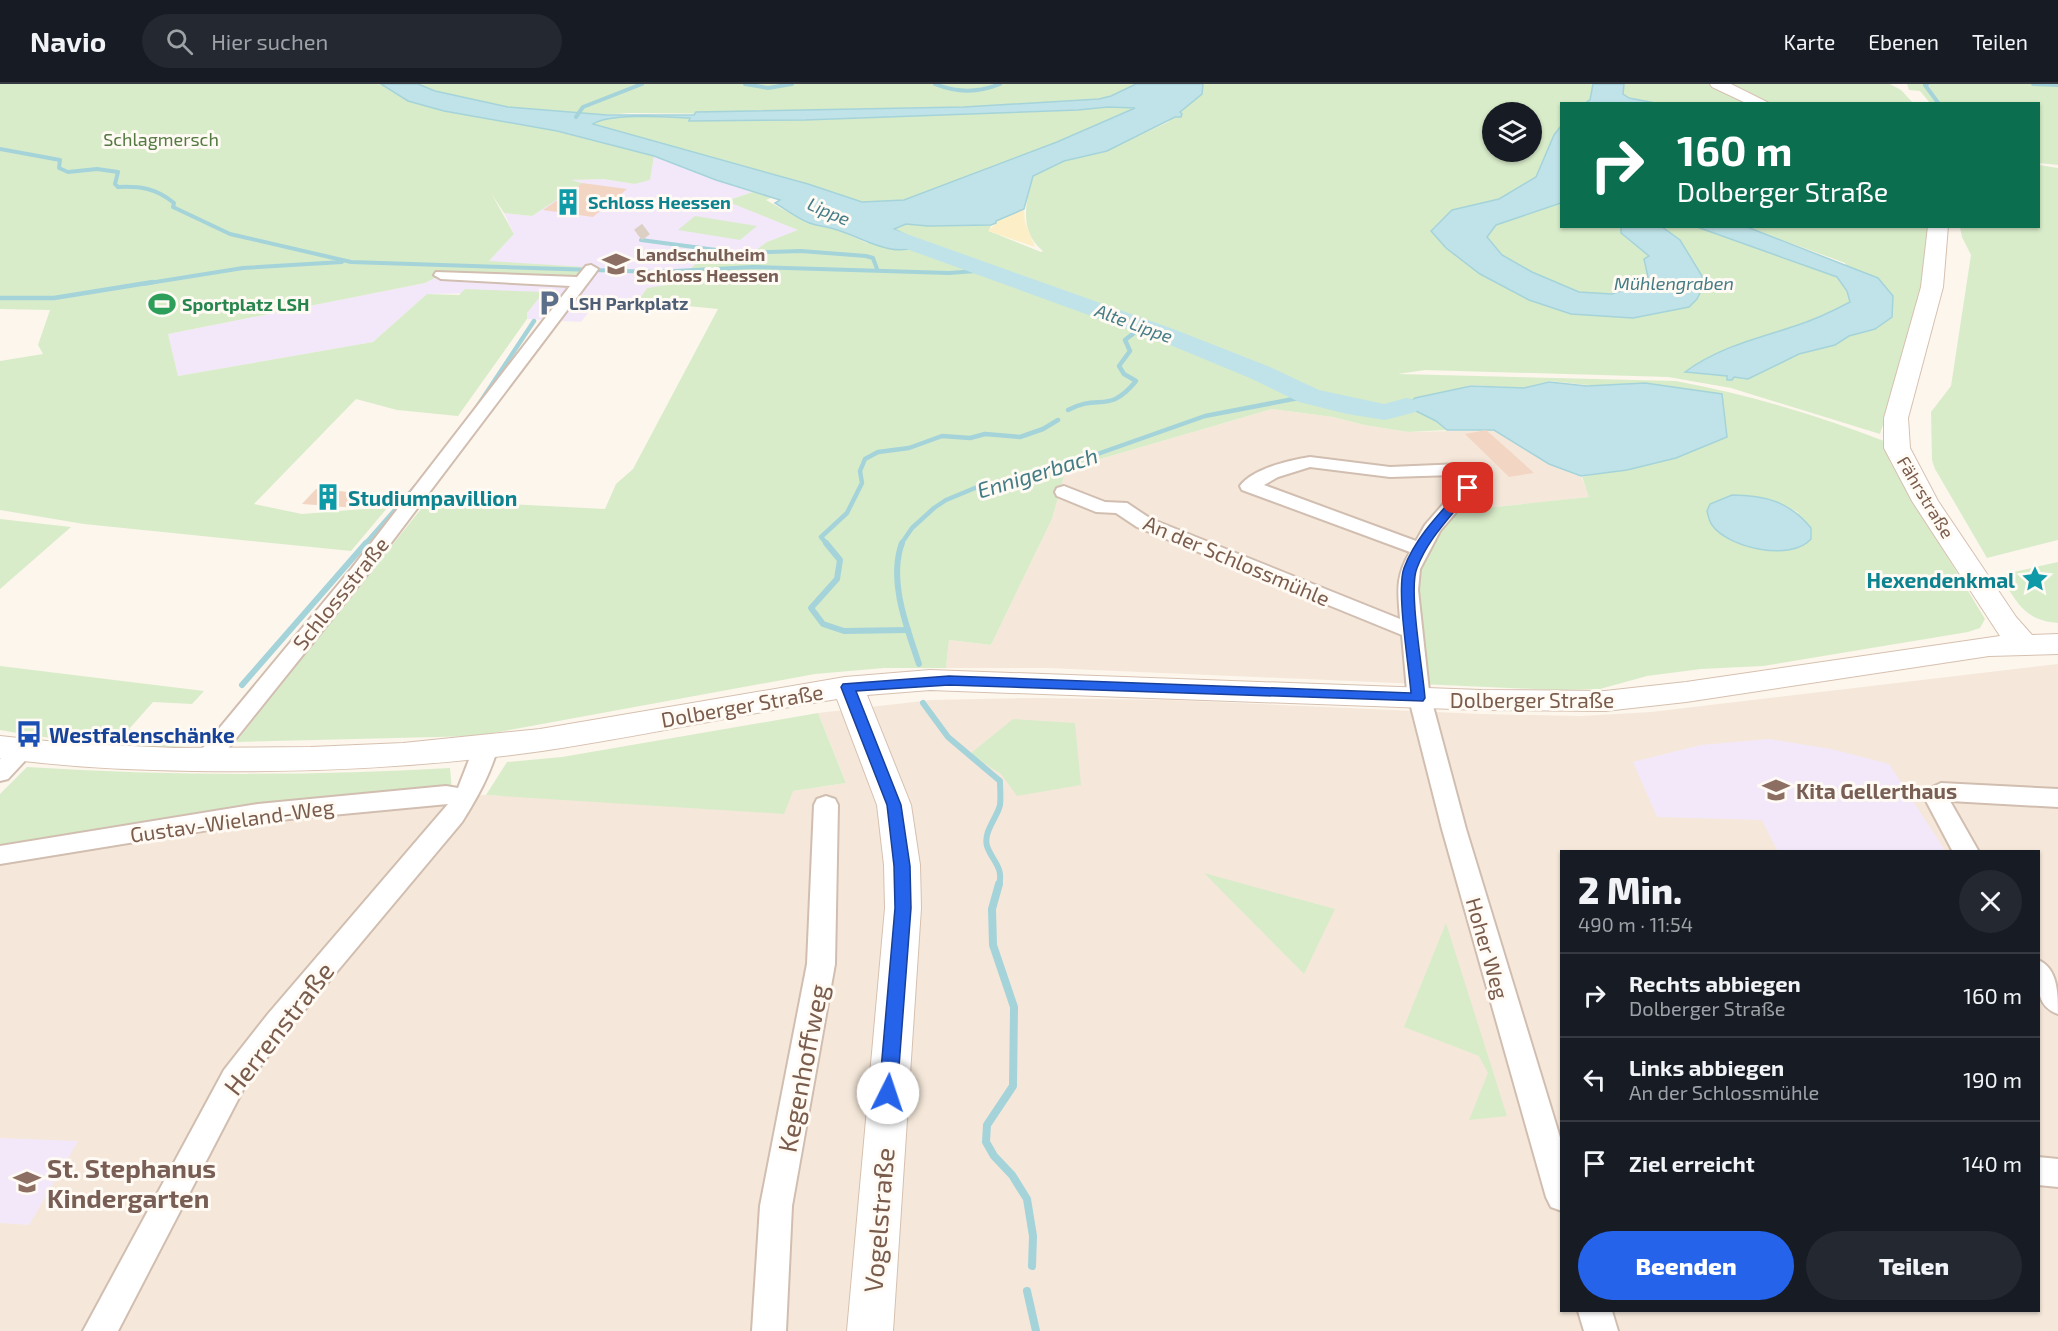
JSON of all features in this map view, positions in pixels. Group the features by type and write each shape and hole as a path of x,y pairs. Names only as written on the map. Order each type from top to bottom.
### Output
{"main road":[{"path":"1718,84 1758,102"},
{"name":"Fährstraße","path":"1938,228 1932,287 1896,418 1897,448 1925,501 2006,624 2022,644"},
{"name":"Dolberger Straße","path":"7,757 206,760 364,756 486,747 848,687 940,681 1419,698 1616,700 1686,692 1989,646 2058,644"},
{"name":"Vogelstraße","path":"848,687 894,805 902,866 903,908 870,1331"}],"street":[{"name":"Schlossstraße","path":"206,760 359,572 586,275 441,275"},
{"path":"1419,549 1249,486 1272,473 1310,462 1390,472 1461,469 1468,488 1432,529 1410,569 1408,590 1419,698"},
{"name":"An der Schlossmühle","path":"1064,492 1103,508 1120,507 1144,523 1411,631"},
{"name":"Hoher Weg","path":"1419,698 1457,840 1555,1156 1560,1185"},
{"name":"Herrenstraße","path":"100,1331 234,1079 278,1022 453,816 483,760 486,747"},
{"path":"1965,850 1950,826 1937,795 1949,791 2058,798"},
{"name":"Gustav-Wieland-Weg","path":"0,855 258,813 446,795 465,797"},
{"name":"Kegenhoffweg","path":"769,1331 776,1206 821,964 826,804"},
{"path":"2040,974 2058,1003"},
{"path":"2040,1171 2058,1173"},
{"path":"1595,1312 1601,1331"}],"shaded area":[{"name":"Landschulheim Schloss Heessen","path":"654,156 753,192 727,201 799,230 767,242 743,260 706,254 674,284 647,288 638,301 597,301 581,322 527,319 527,313 544,292 427,294 373,342 178,376 168,334 425,283 447,272 579,278 489,261 514,234 504,213 532,216 581,182 568,180 603,179 635,184 650,180"},
{"path":"1272,409 1333,417 1408,432 1494,430 1549,464 1581,477 1590,497 1456,511 1420,684 1047,668 946,668 949,640 991,645 1052,519 1066,469"},
{"path":"2058,664 2058,1331 0,1331 0,851 266,805 486,795 793,791 846,783 818,713 931,700 1034,698 1170,700 1481,714 1581,716 1651,712"},
{"name":"Kita Gellerthaus","path":"1769,739 1831,749 1889,764 1945,850 1777,850 1762,820 1657,817 1633,762 1701,745"},
{"name":"St. Stephanus Kindergarten","path":"0,1138 78,1141 29,1225 0,1223"}],"green space":[{"name":"Schlagmersch","path":"0,84 1593,84 1590,100 1587,102 1560,102 1560,127 1554,135 1536,177 1499,199 1452,210 1431,230 1633,318 1689,307 1697,299 1702,289 1702,276 1680,240 1663,228 1700,228 1837,277 1847,291 1851,303 1798,325 1727,349 1686,371 1727,376 1727,380 1733,377 1748,379 1799,354 1835,345 1849,336 1875,329 1845,263 1750,228 1932,228 1919,306 1880,434 1731,388 1668,377 1425,370 1398,374 1676,381 1781,406 1884,441 1890,462 1985,619 1980,628 1968,632 1763,666 1701,669 1647,676 1600,689 1556,690 1420,684 1412,591 1431,533 1456,511 1589,497 1582,477 1676,458 1727,436 1722,394 1644,383 1620,386 1549,381 1524,388 1471,385 1406,406 1436,421 1447,430 1408,432 1333,417 1272,409 1066,469 1052,519 991,645 949,640 946,668 884,668 815,674 477,736 236,742 428,500 605,509 616,484 633,469 718,309 638,301 647,288 674,284 706,254 743,259 767,242 798,230 726,201 753,192 773,197 766,200 809,224 835,229 867,243 922,243 894,229 906,224 991,225 989,231 1041,252 1043,251 1030,234 1026,216 1033,176 1064,161 1107,151 1168,122 1202,94 1039,105 740,114 631,113 519,122 654,156 650,180 635,184 603,179 571,180 582,183 532,216 504,213 491,193 514,234 489,261 586,267 579,278 447,272 425,283 168,334 178,376 373,342 427,294 459,295 465,289 544,292 527,313 527,319 458,416 397,410 356,399 254,504 302,514 388,507 351,551 84,524 0,510 0,361 43,354 38,345 50,310 0,309","holes":["1732,495 1766,500 1799,513 1710,504"]},
{"path":"1624,84 1713,84 1754,102 1646,102 1622,94"},
{"path":"1723,84 1890,84 1901,90 1912,102 1768,102"},
{"path":"1907,84 2058,84 2058,165 2040,163 2040,102 1929,102 1920,91 1909,90"},
{"path":"1136,107 1057,142 904,200 862,202 808,184 592,124 613,117 626,116 690,118 690,121 805,120"},
{"path":"2040,165 2058,168 2058,540 1987,558 1932,460 1931,412 1951,386 1971,255 1960,228 2040,228"},
{"path":"1560,203 1560,228 1621,228 1621,233 1649,256 1644,259 1648,277 1645,282 1612,294 1579,292 1532,272 1502,255 1487,237 1496,225"},
{"path":"695,216 757,226 740,240 678,230"},
{"path":"0,519 71,527 0,589"},
{"path":"2058,562 2058,623 2029,614 2016,601 2000,575"},
{"path":"0,666 204,691 192,704 153,702 129,729 213,738 197,744 143,747 77,741 0,730"},
{"path":"818,713 846,783 793,791 784,814 486,795 507,762 562,757"},
{"path":"1013,719 1075,723 1081,785 1017,796 1001,774 970,754"},
{"path":"27,767 238,774 450,768 452,790 0,851 0,794"},
{"path":"1204,873 1335,909 1304,974"},
{"path":"1446,923 1507,1116 1469,1120 1488,1073 1479,1056 1404,1027"}],"sand":[{"path":"1024,209 1025,222 1035,247 988,231 996,223 995,221"}],"water":[{"name":"Lippe","path":"381,84 418,84 435,91 508,107 607,115 694,115 696,112 964,107 1099,99 1136,84 1203,84 1202,94 1180,112 1181,117 1175,117 1107,151 1064,161 1033,176 1024,209 991,225 906,224 894,229 923,243 901,250 878,246 844,232 810,223 775,203 780,200 716,180 654,156 557,131 444,111 408,101","holes":["1108,107 1135,108 1057,142 904,200 862,202 808,184 593,124 612,118 640,116 690,118 689,121 805,120"]},
{"path":"1593,84 1624,84 1623,94 1629,98 1650,102 1587,102 1590,100"},
{"name":"Mühlengraben","path":"1560,127 1560,203 1496,225 1487,237 1502,255 1532,272 1579,292 1612,294 1645,283 1648,277 1644,259 1649,256 1621,233 1621,228 1663,228 1680,240 1702,276 1702,289 1697,299 1689,307 1633,318 1571,314 1529,300 1480,274 1446,248 1431,231 1452,210 1499,199 1536,177 1554,135"},
{"name":"Mühlengraben","path":"1700,228 1750,228 1878,278 1893,296 1892,317 1875,329 1849,336 1835,345 1799,354 1748,379 1734,377 1732,380 1727,380 1727,376 1685,372 1724,350 1809,321 1850,302 1847,291 1837,277"},
{"path":"1549,382 1587,386 1645,383 1722,394 1727,437 1676,458 1627,470 1581,476 1549,464 1494,430 1447,430 1436,421 1406,406 1415,398 1471,386 1524,388"},
{"path":"1732,495 1755,496 1785,506 1811,528 1811,539 1802,546 1775,551 1745,546 1731,540 1712,525 1707,511 1710,504"}],"building":[{"name":"Schloss Heessen","path":"582,183 627,189 593,217 543,210"},
{"path":"1486,430 1534,473 1509,477 1465,434"},
{"name":"Studiumpavillion","path":"316,489 359,493 358,508 302,504"}],"waterway":[{"path":"576,117 583,107 642,84"},
{"path":"745,84 768,88 792,84"},
{"path":"935,84 968,91 1000,84"},
{"path":"1927,84 1925,85 1938,102"},
{"path":"2033,84 2058,85"},
{"path":"0,149 60,160 59,168 68,172 97,169 118,172 115,184 118,187 154,191 174,203 173,207 230,234 351,262 655,272 753,267 949,273 990,270"},
{"name":"Alte Lippe","path":"873,229 1167,335 1261,373 1309,396 1347,406 1385,412 1406,406"},
{"path":"641,240 739,253 801,251 866,256 873,258 877,269"},
{"path":"143,284 243,268 342,262"},
{"path":"0,298 54,298 153,282"},
{"path":"477,407 534,321"},
{"path":"1068,410 1088,403 1111,401 1136,381 1124,374 1119,366 1130,351 1125,340 1143,326"},
{"name":"Ennigerbach","path":"901,544 912,528 934,508 946,500 975,488 1089,457 1205,416 1309,396"},
{"path":"827,544 821,537 847,513 862,483 860,471 865,459 878,452 909,448 942,436 970,438 985,434 1020,437 1043,429 1058,420"},
{"path":"365,544 416,486"},
{"path":"242,685 366,543"},
{"path":"826,543 840,560 837,579 811,608 823,624 844,631 908,630"},
{"name":"Ennigerbach","path":"902,543 898,557 898,588 919,664"},
{"name":"Ennigerbach","path":"923,703 948,737 1000,781 1000,805 986,841 999,869 999,885"},
{"name":"Ennigerbach","path":"999,884 992,909 993,945 1014,1007 1013,1086 987,1125 986,1142 994,1156 1012,1175 1027,1199 1033,1236 1032,1266"},
{"name":"Ennigerbach","path":"1027,1291 1036,1331"}],"tunnel":[{"path":"638,235 646,229"}],"place":[{"name":"Schloss Heessen","path":"568,202"},
{"name":"Landschulheim Schloss Heessen","path":"616,264"},
{"name":"LSH Parkplatz","path":"549,303"},
{"name":"Sportplatz LSH","path":"162,304"},
{"name":"Studiumpavillion","path":"328,497"},
{"name":"Hexendenkmal","path":"2035,579"},
{"name":"Westfalenschänke","path":"29,734"},
{"name":"Kita Gellerthaus","path":"1776,790"},
{"name":"St. Stephanus Kindergarten","path":"27,1182"}],"route":[{"path":"888,1093 903,908 902,866 894,805 848,687 930,680 1419,698 1410,619 1408,590 1410,569 1432,529 1468,488"}]}
